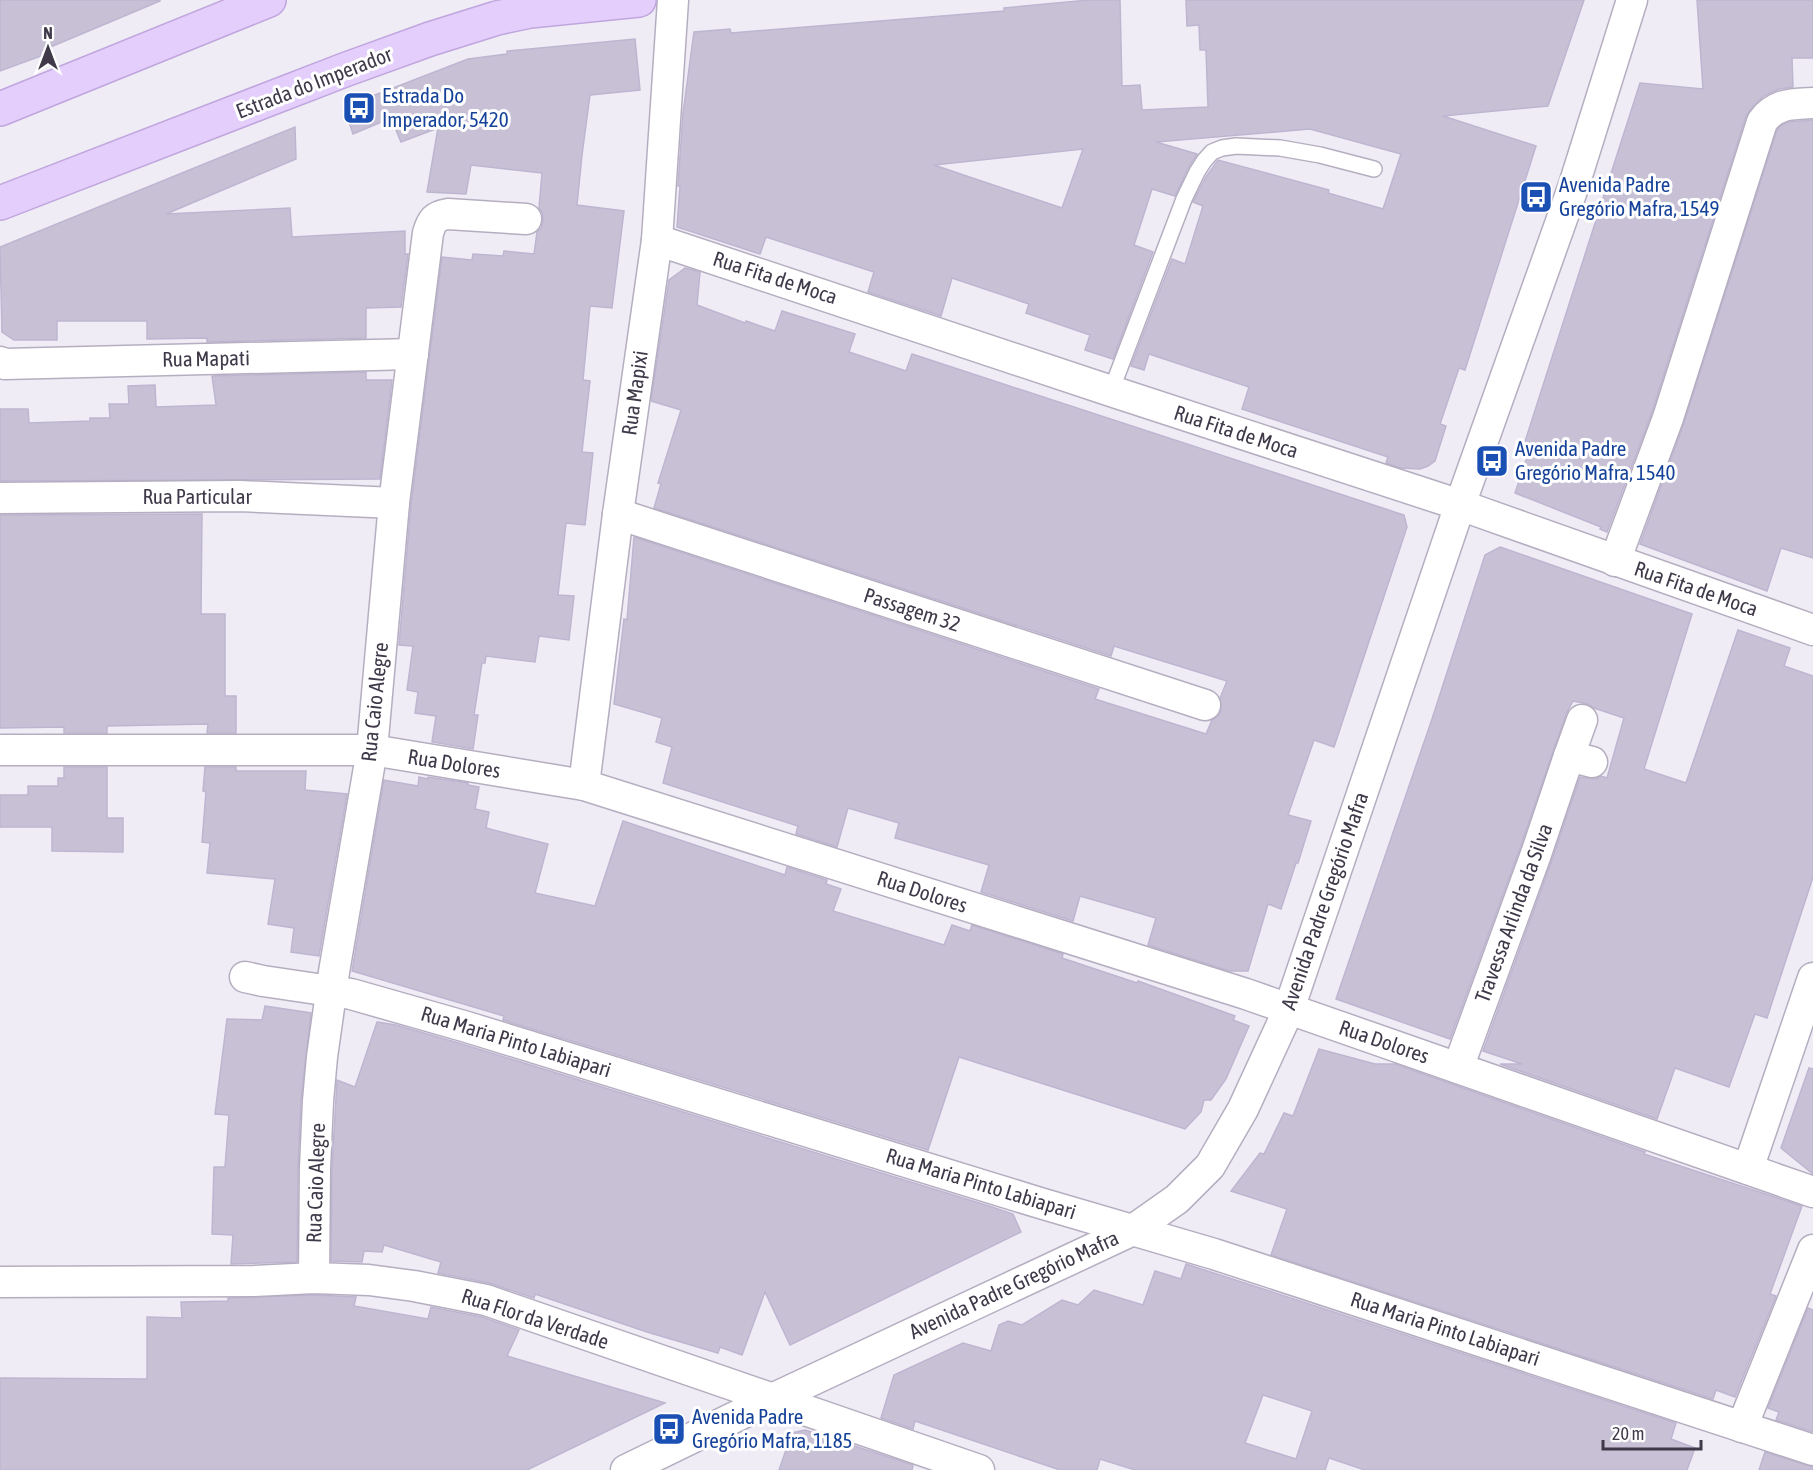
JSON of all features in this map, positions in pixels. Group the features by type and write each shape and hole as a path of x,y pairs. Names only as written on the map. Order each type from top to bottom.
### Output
{"main road":[{"name":"Estrada do Imperador","path":"0,203 430,39 530,11 639,0"},
{"path":"0,109 262,1"}],"street":[{"name":"Rua Mapixi","path":"584,785 618,514 657,240 673,0"},
{"name":"Avenida Padre Gregório Mafra","path":"626,1470 1133,1230 1177,1199 1210,1166 1243,1110 1289,1009 1460,505 1574,185 1632,0"},
{"path":"1615,561 1668,418 1762,122 1769,112 1781,107 1813,103"},
{"name":"Rua Caio Alegre","path":"314,1278 318,1101 331,990 372,750 394,503 428,233 432,221 438,215 526,219"},
{"name":"Rua Fita de Moca","path":"657,240 1460,505 1813,630"},
{"name":"Rua Mapati","path":"0,362 15,364 413,354"},
{"name":"Rua Particular","path":"0,498 240,496 394,503"},
{"name":"Passagem 32","path":"618,514 1205,705"},
{"name":"Travessa Arlinda da Silva","path":"1458,1068 1536,854 1581,759 1582,720"},
{"name":"Rua Dolores","path":"0,750 372,750 584,785 1289,1009 1813,1192"},
{"name":"Rua Maria Pinto Labiapari","path":"245,976 263,981 351,994 467,1027 1214,1254 1813,1450"},
{"path":"1748,1169 1813,978"},
{"path":"1742,1426 1813,1250"},
{"name":"Rua Flor da Verdade","path":"0,1282 254,1281 314,1278 369,1280 414,1286 486,1300 979,1470"}],"lane":[{"path":"1111,391 1184,199 1197,172 1212,152 1236,146 1280,148 1320,154 1374,169"}],"building":[{"path":"0,0 160,1 41,51 41,56 0,71"},
{"path":"1089,0 1120,0 1122,86 1140,85 1142,110 1208,107 1206,50 1200,50 1199,25 1187,26 1186,0 1584,0 1548,106 1443,116 1536,146 1465,370 1459,368 1440,424 1446,426 1435,461 1420,469 1401,468 1386,463 1388,457 1242,409 1249,387 1149,354 1144,370 1131,366 1172,259 1185,264 1203,206 1193,202 1218,160 1329,190 1328,193 1383,209 1401,154 1310,129 1156,142 1197,154 1175,196 1152,189 1134,245 1153,252 1113,359 1085,350 1090,335 1026,313 1029,304 952,278 941,316 868,292 874,272 766,237 760,254 677,227 683,113 694,32 730,29 731,33 1004,11 1004,8","holes":["1083,149 1062,208 934,165"]},
{"path":"1697,0 1813,0 1813,58 1792,58 1793,87 1779,89 1764,96 1746,116 1652,412 1607,532 1600,529 1601,527 1515,493 1527,457 1521,454 1640,83 1703,89"},
{"path":"635,39 640,90 590,95 582,155 577,205 624,211 612,308 590,306 583,380 590,381 582,452 593,453 585,525 566,523 558,595 574,596 569,640 539,636 535,662 486,656 485,663 482,663 474,715 478,715 473,749 432,742 436,716 415,713 418,692 407,690 413,646 399,645 411,505 442,257 472,260 473,254 503,256 504,251 534,254 537,232 543,221 539,208 542,173 471,165 466,194 427,192 438,128 401,142 391,118 353,134 344,107 468,59 507,54 507,51"},
{"path":"1813,120 1813,558 1781,548 1767,591 1640,544 1684,423 1777,130 1789,122"},
{"path":"295,127 296,159 166,214 290,208 292,237 405,231 405,254 408,254 401,307 366,308 366,338 207,342 207,338 147,339 147,321 57,321 57,340 14,340 2,332 0,247"},
{"path":"685,268 700,272 697,305 745,323 746,321 775,331 782,311 855,334 849,352 906,371 912,354 1404,515 1407,527 1334,747 1314,740 1288,815 1311,821 1281,909 1268,904 1248,971 1229,971 1148,945 1156,918 1080,896 1073,921 981,892 989,865 895,838 899,823 848,808 837,847 796,834 798,826 663,783 672,747 656,742 662,718 614,704 624,619 627,620 634,537 1099,689 1095,699 1206,734 1212,720 1221,711 1220,698 1227,681 1114,646 1111,656 654,508 661,484 658,483 681,410 651,401 669,280"},
{"path":"366,372 366,380 392,380 380,479 0,481 0,409 28,409 29,423 90,421 90,418 110,418 109,404 129,404 128,386 155,385 156,407 216,405 212,376"},
{"path":"202,514 201,614 225,614 225,696 236,696 236,733 207,733 208,724 107,726 107,733 64,733 64,727 0,728 0,515"},
{"path":"1500,547 1692,614 1644,769 1686,783 1738,630 1790,648 1784,666 1813,676 1813,877 1767,1018 1755,1014 1729,1087 1675,1068 1657,1119 1500,1064 1522,1064 1483,1051 1580,777 1607,778 1624,718 1588,704 1573,701 1566,714 1450,1039 1336,999 1432,719 1485,555"},
{"path":"64,767 107,767 107,818 123,818 123,852 52,851 52,827 0,827 0,795 28,795 28,786 58,786 58,778 64,778"},
{"path":"205,767 236,767 236,771 306,771 305,790 347,794 319,956 291,952 294,928 268,924 275,879 207,873 210,843 202,842 206,792 203,791"},
{"path":"419,777 468,783 468,785 479,787 475,809 489,812 486,828 548,844 535,893 595,906 623,821 785,875 787,867 827,880 826,884 841,889 833,911 944,945 952,925 970,931 972,925 1063,954 1062,958 1137,983 1138,981 1235,1016 1233,1020 1249,1026 1226,1079 1211,1100 1204,1100 1201,1112 1185,1129 959,1057 928,1150 503,1020 504,1016 352,971 384,780 418,786"},
{"path":"265,1006 311,1013 301,1100 297,1262 231,1264 233,1235 212,1234 214,1167 225,1167 229,1115 215,1114 227,1019 262,1020"},
{"path":"377,1022 396,1025 462,1044 989,1206 1013,1214 1021,1232 790,1345 765,1292 742,1355 720,1347 718,1353 535,1294 534,1298 489,1283 438,1273 441,1262 384,1245 382,1252 364,1251 362,1262 331,1261 332,1168 337,1080 355,1087"},
{"path":"1319,1049 1375,1064 1395,1064 1645,1152 1644,1154 1802,1206 1770,1294 1776,1296 1735,1397 1716,1390 1713,1399 1271,1255 1287,1209 1231,1191 1260,1153 1264,1154 1284,1113 1293,1116"},
{"path":"1809,1068 1813,1069 1813,1174 1781,1148"},
{"path":"1186,1264 1676,1423 1671,1439 1695,1448 1687,1470 1365,1470 1329,1458 1325,1470 1135,1470 1100,1459 1097,1470 1060,1470 915,1421 913,1429 881,1418 894,1375 963,1343 991,1351 999,1325 1008,1321 1022,1325 1062,1300 1078,1305 1094,1290 1143,1305 1155,1271 1181,1279","holes":["1263,1395 1312,1411 1296,1459 1245,1443"]},
{"path":"314,1295 356,1297 354,1306 428,1319 431,1307 482,1317 519,1330 507,1356 665,1403 527,1470 0,1470 0,1378 147,1379 147,1317 182,1318 181,1302"},
{"path":"1808,1308 1813,1310 1813,1432 1776,1420 1779,1412 1768,1408"},
{"path":"805,1430 913,1465 912,1470 779,1470 792,1433"},
{"path":"1765,1452 1813,1467 1813,1470 1759,1470"}],"place":[{"name":"Estrada Do Imperador, 5420","path":"359,108"},
{"name":"Avenida Padre Gregório Mafra, 1549","path":"1536,197"},
{"name":"Avenida Padre Gregório Mafra, 1540","path":"1492,461"},
{"name":"Avenida Padre Gregório Mafra, 1185","path":"669,1429"}]}
